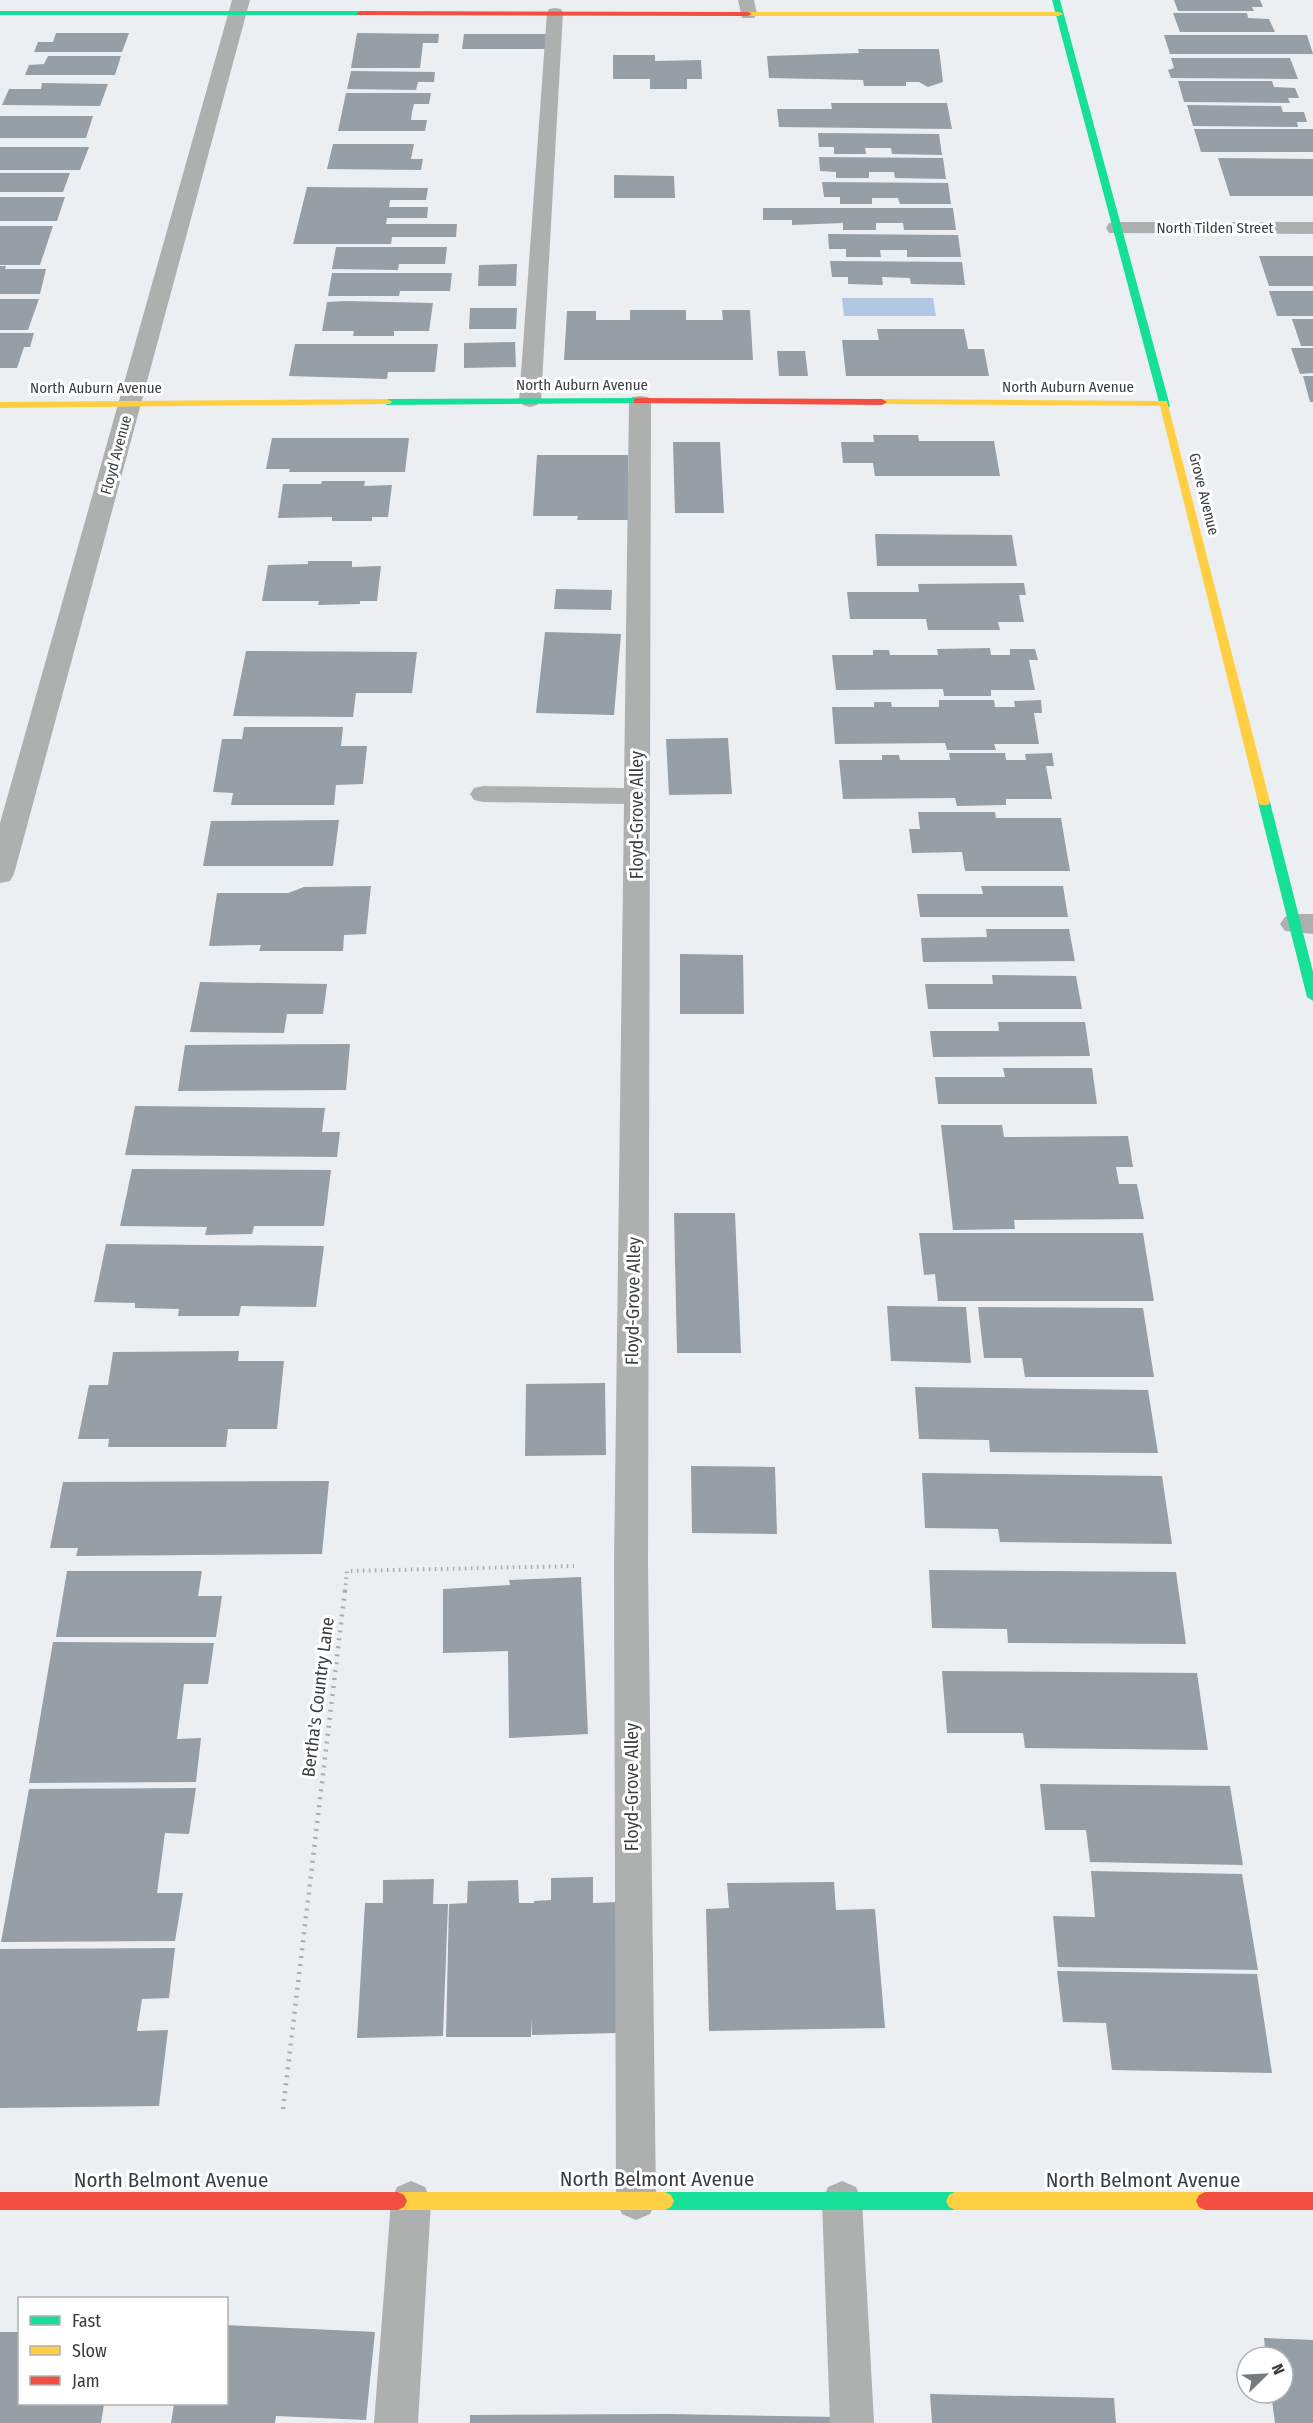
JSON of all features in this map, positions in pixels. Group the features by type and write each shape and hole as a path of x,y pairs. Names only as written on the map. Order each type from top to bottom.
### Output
{"street":[{"name":"Grove Avenue","path":"1056,0 1304,924 1313,997"},
{"path":"0,13 239,7 562,9 747,7 1059,14"},
{"name":"Floyd Avenue","path":"0,874 239,7"},
{"name":"North Tilden Street","path":"1117,228 1313,228"},
{"name":"North Auburn Avenue","path":"0,405 530,401 1164,403"},
{"name":"North Belmont Avenue","path":"0,2200 1313,2201"}],"lane":[{"path":"530,401 562,9"},
{"name":"Floyd-Grove Alley","path":"636,2200 630,1565 640,402"},
{"path":"483,794 637,796"},
{"path":"396,2423 411,2201"},
{"path":"842,2201 852,2423"}],"path":[{"name":"Bertha's Country Lane","path":"283,2109 346,1571 630,1565"}],"water":[{"path":"842,298 933,298 936,316 844,316"}],"building":[{"path":"1174,0 1260,0 1263,7 1252,7 1254,11 1178,11"},
{"path":"1173,13 1247,13 1248,18 1269,19 1275,32 1180,32"},
{"path":"56,33 129,33 122,52 34,52 38,42 53,42"},
{"path":"357,33 439,34 438,43 423,43 420,68 351,68"},
{"path":"464,34 546,34 546,49 462,49"},
{"path":"1164,35 1307,35 1313,54 1170,54"},
{"path":"858,49 939,49 943,82 928,87 919,82 906,82 906,86 864,86 863,80 769,78 767,56 859,53"},
{"path":"613,55 655,55 655,61 701,60 702,79 687,79 687,89 650,89 650,79 613,79"},
{"path":"48,56 121,56 115,75 25,75 29,65 44,64"},
{"path":"1171,58 1290,58 1298,79 1171,78 1168,70 1174,68"},
{"path":"351,71 435,72 434,82 418,82 416,90 347,89"},
{"path":"1178,81 1272,81 1274,87 1295,88 1299,98 1288,98 1290,103 1184,102"},
{"path":"42,83 108,84 100,106 2,105 9,89 41,89"},
{"path":"346,93 431,93 429,104 414,104 412,112 411,120 427,120 425,131 338,131"},
{"path":"831,103 947,103 952,129 779,127 777,109 832,109"},
{"path":"1187,105 1281,106 1283,112 1304,112 1307,122 1297,122 1298,127 1193,126"},
{"path":"0,116 93,116 86,138 0,138"},
{"path":"1194,129 1313,129 1313,152 1201,152"},
{"path":"818,133 939,134 942,155 892,154 891,148 865,148 866,154 834,154 834,147 819,147"},
{"path":"333,144 414,144 411,159 423,159 421,170 327,169"},
{"path":"0,147 89,147 80,170 0,170"},
{"path":"819,157 943,158 946,179 895,178 894,172 869,172 869,178 836,178 836,172 820,171"},
{"path":"1218,158 1313,159 1313,196 1230,196"},
{"path":"0,173 70,173 63,192 0,192"},
{"path":"614,175 674,176 675,198 614,198"},
{"path":"822,182 948,183 951,204 900,204 898,198 872,198 872,204 840,204 840,197 824,197"},
{"path":"307,187 428,188 426,200 390,200 389,207 428,207 427,218 387,218 386,224 457,224 456,237 392,237 391,244 293,244"},
{"path":"0,197 65,197 57,221 0,221"},
{"path":"763,208 953,208 956,230 904,230 903,223 876,223 876,230 843,230 843,223 792,225 792,220 763,220"},
{"path":"0,226 53,226 40,265 0,265"},
{"path":"828,234 958,235 961,257 907,257 907,250 880,250 881,257 846,257 846,249 829,249"},
{"path":"336,247 447,247 445,264 399,264 398,270 332,269"},
{"path":"1259,256 1313,256 1313,286 1269,286"},
{"path":"830,261 962,262 965,285 911,284 910,278 882,277 883,285 848,284 848,277 832,277"},
{"path":"517,264 516,286 478,286 479,265"},
{"path":"0,266 6,266 5,269 46,269 40,294 0,294"},
{"path":"332,273 452,273 450,291 400,291 399,296 328,296"},
{"path":"1269,291 1313,291 1313,316 1277,316"},
{"path":"0,299 39,299 28,330 0,330"},
{"path":"327,302 433,303 429,331 394,331 394,336 353,336 354,331 322,331"},
{"path":"470,308 517,308 516,329 469,329"},
{"path":"630,310 686,310 686,320 723,320 722,310 750,310 753,360 564,360 567,311 596,311 596,320 630,320"},
{"path":"1292,319 1313,319 1313,346 1301,346"},
{"path":"877,329 964,329 968,349 984,349 989,376 846,376 842,340 879,340"},
{"path":"0,333 34,333 30,347 24,347 17,368 0,368"},
{"path":"515,342 516,367 464,368 464,343"},
{"path":"295,344 438,344 435,372 388,372 387,379 289,376"},
{"path":"1291,348 1313,348 1313,373 1300,374"},
{"path":"777,351 805,351 808,376 779,376"},
{"path":"1303,376 1313,376 1313,402 1310,402"},
{"path":"873,435 918,435 919,441 994,441 1000,476 875,476 873,463 843,463 841,442 874,442"},
{"path":"272,438 409,438 405,472 289,472 290,469 266,469"},
{"path":"673,442 720,442 724,513 675,513"},
{"path":"537,455 628,455 628,520 577,520 578,516 533,516"},
{"path":"322,481 365,481 364,486 392,485 388,517 372,517 372,521 332,521 332,517 278,518 283,484 321,484"},
{"path":"875,534 1012,535 1017,566 877,566"},
{"path":"308,561 352,561 352,567 381,566 377,601 360,601 360,604 318,605 319,601 262,601 268,565 308,564"},
{"path":"1024,583 1026,595 1019,595 1024,622 998,622 1000,630 928,630 926,619 850,619 847,592 919,592 918,584"},
{"path":"556,589 612,590 611,610 554,609"},
{"path":"545,632 621,634 614,715 536,713"},
{"path":"990,648 991,655 1010,655 1010,649 1035,649 1038,660 1029,660 1035,690 991,690 991,696 944,696 943,689 836,690 832,655 873,655 873,650 889,650 890,655 938,655 937,649"},
{"path":"246,651 417,652 412,693 356,693 353,717 233,716"},
{"path":"939,700 994,700 995,707 1015,707 1014,701 1041,700 1042,713 1034,713 1039,744 994,744 996,750 947,750 945,743 835,744 832,707 874,707 874,702 891,702 892,707 939,707"},
{"path":"244,727 343,727 341,746 367,746 363,784 336,785 334,805 231,805 233,793 213,792 222,739 242,739"},
{"path":"728,738 732,794 669,795 666,739"},
{"path":"949,753 1005,753 1006,760 1026,760 1025,754 1052,753 1054,766 1046,766 1052,799 1006,799 1006,805 957,806 955,798 843,799 839,760 882,760 882,755 899,755 900,760 950,760"},
{"path":"918,812 995,812 996,818 1061,818 1070,871 965,871 962,852 912,853 909,829 920,829"},
{"path":"339,820 333,866 203,866 211,821"},
{"path":"371,886 366,934 344,935 343,951 259,951 261,945 209,946 217,893 288,893 304,887"},
{"path":"981,886 1063,886 1068,917 920,917 917,894 983,894"},
{"path":"986,929 1069,929 1075,961 923,962 921,938 987,937"},
{"path":"680,954 743,955 744,1014 680,1014"},
{"path":"992,975 1076,976 1082,1009 928,1009 925,984 993,984"},
{"path":"200,982 327,984 323,1014 287,1014 284,1033 190,1032"},
{"path":"998,1022 1085,1022 1090,1056 933,1057 930,1031 999,1031"},
{"path":"350,1044 346,1090 178,1091 185,1045"},
{"path":"1003,1068 1092,1068 1097,1104 938,1104 935,1077 1005,1077"},
{"path":"135,1106 325,1108 322,1132 340,1132 337,1157 125,1155"},
{"path":"941,1125 1002,1125 1004,1137 1128,1136 1133,1167 1116,1167 1119,1184 1137,1184 1144,1219 1014,1220 1015,1229 953,1230"},
{"path":"132,1169 331,1170 324,1226 254,1226 252,1234 205,1235 207,1227 120,1226"},
{"path":"674,1213 735,1213 741,1353 677,1353"},
{"path":"919,1233 1143,1233 1154,1301 938,1301 935,1274 924,1275"},
{"path":"106,1244 324,1246 316,1307 241,1306 239,1316 178,1316 179,1309 135,1308 135,1303 94,1302"},
{"path":"887,1306 966,1307 971,1363 891,1361"},
{"path":"978,1307 1143,1308 1154,1377 1025,1377 1022,1358 984,1358"},
{"path":"239,1351 238,1361 284,1361 277,1429 228,1429 226,1447 108,1447 109,1439 78,1439 89,1385 108,1385 113,1352"},
{"path":"605,1383 606,1455 525,1456 526,1384"},
{"path":"915,1387 1148,1390 1158,1453 990,1452 989,1440 919,1439"},
{"path":"691,1466 775,1467 777,1534 692,1533"},
{"path":"922,1473 1162,1476 1172,1544 1000,1542 998,1529 925,1528"},
{"path":"329,1481 322,1554 76,1556 78,1548 50,1548 63,1482"},
{"path":"929,1570 1176,1572 1186,1644 1008,1643 1007,1629 932,1628"},
{"path":"67,1571 202,1571 198,1596 222,1596 216,1637 56,1637"},
{"path":"581,1577 588,1734 509,1738 508,1651 443,1653 443,1589 510,1585 509,1580"},
{"path":"53,1642 214,1643 208,1684 184,1684 177,1739 201,1738 196,1782 29,1783"},
{"path":"942,1671 1197,1673 1208,1750 1025,1748 1023,1733 947,1733"},
{"path":"1040,1784 1230,1786 1243,1865 1090,1862 1086,1830 1045,1830"},
{"path":"196,1788 189,1834 165,1833 157,1893 183,1893 175,1941 1,1942 29,1789"},
{"path":"1091,1871 1242,1874 1258,1970 1058,1967 1053,1916 1095,1917"},
{"path":"593,1877 593,1903 617,1902 619,2033 532,2035 531,2018 531,2037 446,2037 449,1904 467,1903 468,1881 518,1880 519,1903 534,1903 534,1901 551,1900 551,1878"},
{"path":"434,1879 433,1904 448,1904 443,2036 357,2038 365,1903 383,1903 383,1880"},
{"path":"834,1882 836,1910 875,1909 885,2028 709,2031 706,1909 729,1908 727,1883"},
{"path":"175,1948 169,1998 142,1999 137,2031 168,2030 159,2106 0,2108 0,1949"},
{"path":"1057,1971 1257,1974 1272,2073 1112,2070 1106,2023 1063,2022"},
{"path":"228,2325 375,2332 366,2420 276,2416 275,2423 171,2423 174,2405 228,2405"},
{"path":"0,2332 18,2332 18,2405 104,2405 101,2423 0,2423"},
{"path":"1264,2338 1313,2340 1313,2423 1275,2423 1273,2405 1295,2405 1295,2345 1265,2345"},
{"path":"930,2394 1114,2398 1116,2423 932,2423"},
{"path":"669,2414 839,2417 839,2423 470,2423 470,2415"}],"traffic: fast":[{"path":"1056,0 1165,406"},
{"path":"0,13 361,13"},
{"path":"387,402 637,401"},
{"path":"1264,802 1313,997"},
{"path":"665,2201 955,2201"}],"traffic: slow":[{"path":"748,14 1059,14"},
{"path":"0,405 387,402"},
{"path":"882,402 1164,403"},
{"path":"1165,406 1264,802"},
{"path":"398,2201 665,2201"},
{"path":"955,2201 1205,2201"}],"traffic: jam":[{"path":"361,13 748,14"},
{"path":"637,401 882,402"},
{"path":"0,2201 398,2201"},
{"path":"1205,2201 1313,2201"}]}
